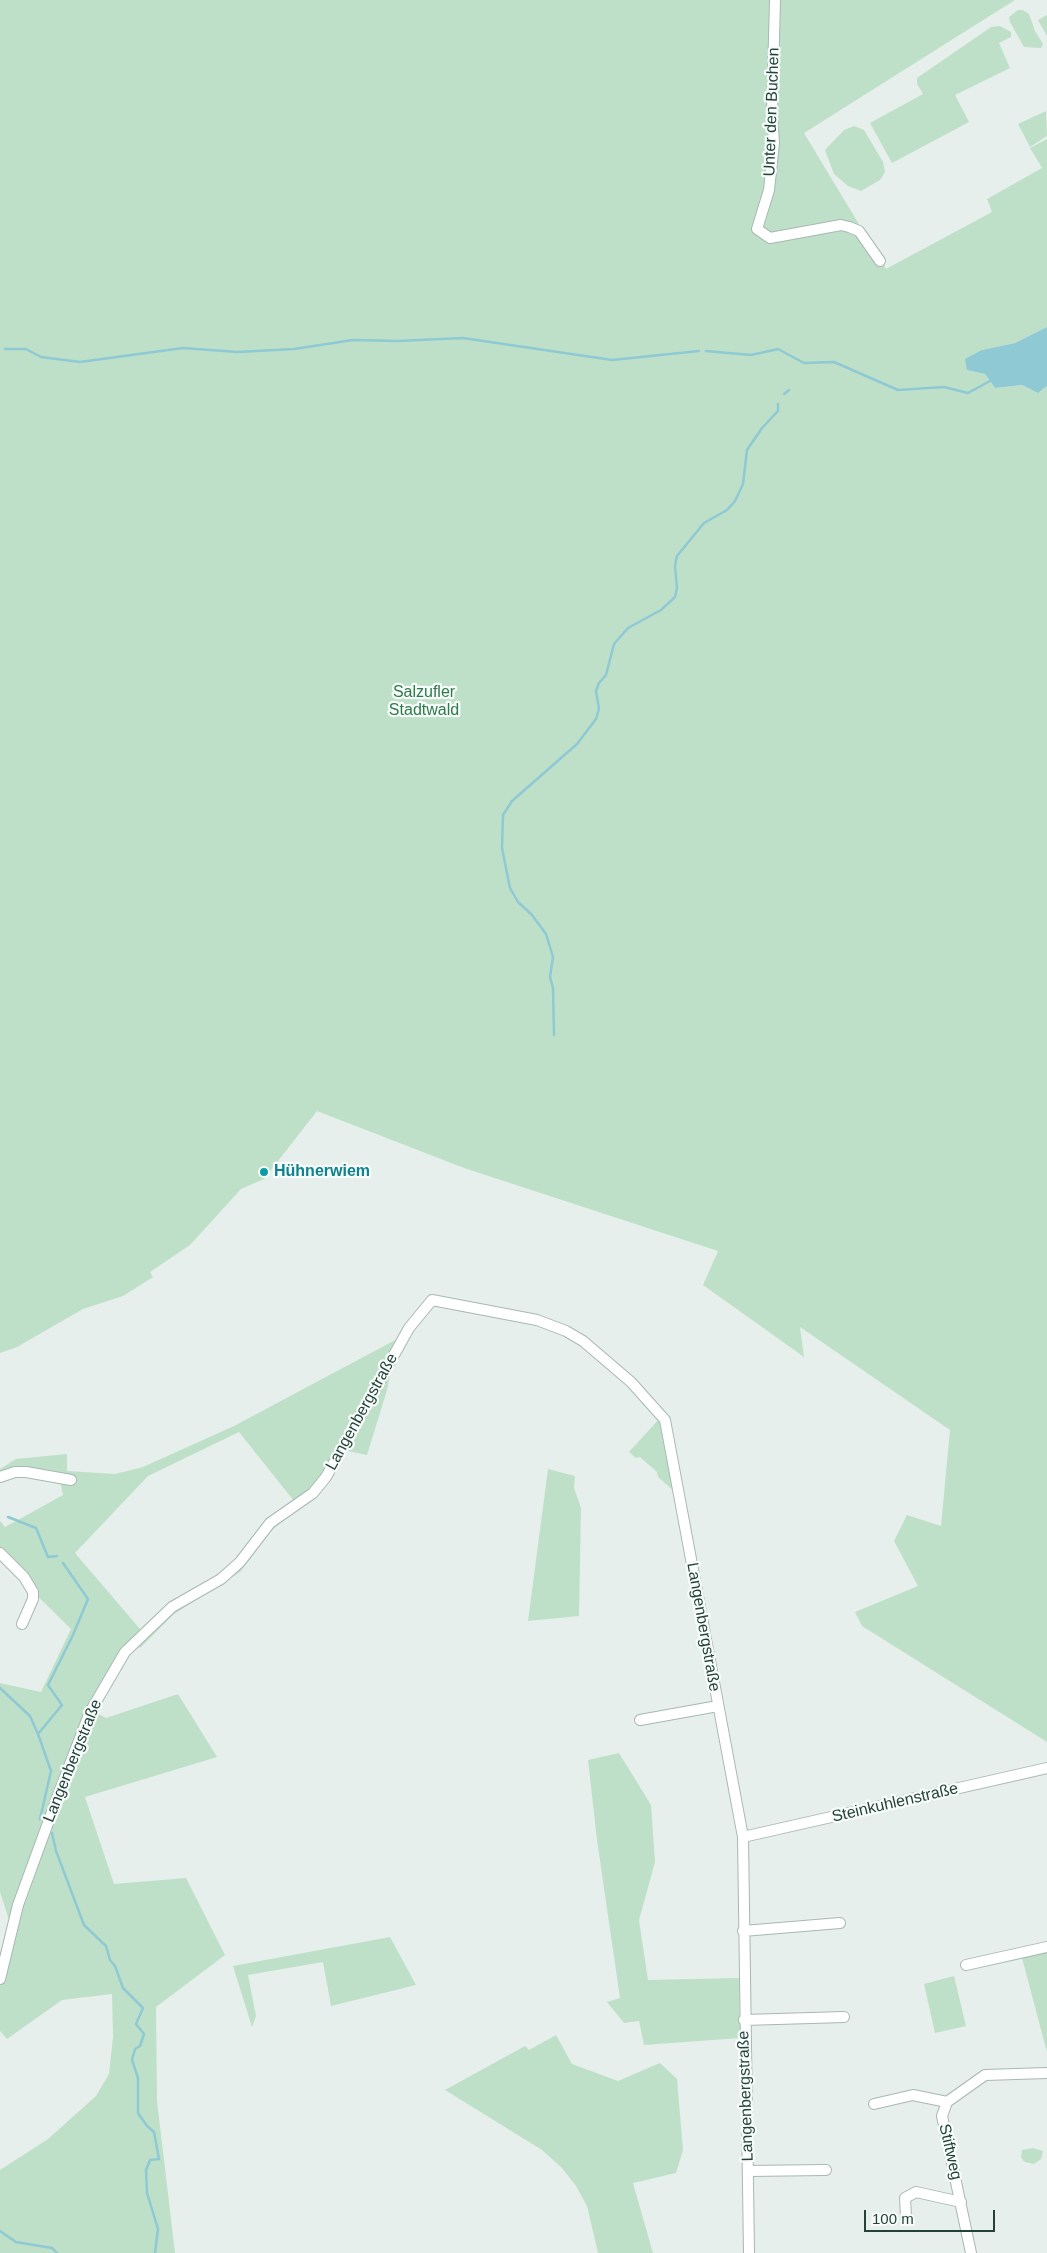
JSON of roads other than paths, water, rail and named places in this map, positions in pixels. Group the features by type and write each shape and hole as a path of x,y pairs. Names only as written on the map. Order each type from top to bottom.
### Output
{"street":[{"name":"Unter den Buchen","path":"775,0 772,114 774,143 769,190 757,229 770,238 841,225 850,227 859,231 880,262"},
{"name":"Langenbergstraße","path":"0,1979 18,1905 60,1790 90,1712 125,1652 172,1607 221,1579 240,1562 270,1523 312,1493 326,1477 410,1328 432,1300 537,1320 566,1331 583,1341 614,1365 665,1420 743,1838 744,2020 749,2253"},
{"path":"0,1477 15,1472 26,1472 71,1480"},
{"path":"0,1553 24,1577 33,1592 33,1599 22,1624"},
{"name":"Langenbergstraße","path":"640,1720 718,1706"},
{"name":"Steinkuhlenstraße","path":"743,1838 1047,1768"},
{"path":"743,1932 840,1923"},
{"path":"966,1965 1047,1947"},
{"name":"Langenbergstraße","path":"744,2020 844,2016"},
{"name":"Stiftweg","path":"971,2253 942,2116 948,2102 985,2074 1047,2073"},
{"name":"Stiftweg","path":"874,2104 912,2095 948,2102"},
{"name":"Langenbergstraße","path":"748,2171 826,2170"},
{"name":"Stiftweg","path":"906,2217 905,2198 916,2192 961,2202"}],"water":[{"path":"1047,327 1047,386 1038,393 1022,385 995,388 985,374 967,370 965,359 982,350 1015,343"}],"waterway":[{"path":"5,349 26,349 41,357 80,362 183,348 237,352 294,349 353,340 398,341 463,338 612,360 699,351"},
{"path":"706,351 751,355 778,349 804,363 834,362 898,390 944,387 968,393 990,381"},
{"path":"784,394 789,390"},
{"path":"554,1035 553,988 550,977 553,957 546,934 532,915 518,902 510,888 502,848 503,815 512,801 577,744 596,719 599,709 596,691 599,683 606,675 614,644 628,628 661,610 675,597 677,588 675,566 677,556 704,523 727,510 735,501 743,484 747,450 762,428 778,411 778,404"},
{"path":"8,1517 36,1528 48,1557 57,1556"},
{"path":"40,1819 51,1771 38,1734 62,1705 48,1685 73,1635 88,1599 63,1563"},
{"path":"0,1688 30,1716 38,1734"},
{"path":"52,1833 56,1851 84,1925 106,1946 110,1960 115,1966 123,1988 143,2008 136,2024 144,2034 140,2046 135,2049 132,2060 138,2078 138,2113 154,2132 159,2159 150,2160 146,2170 147,2193 158,2229 155,2253"},
{"path":"0,2231 16,2242 52,2248 57,2253"}],"place":[{"name":"Hühnerwiem","path":"264,1172"}],"park label":[{"name":"Salzufler Stadtwald","path":"424,702"}]}
